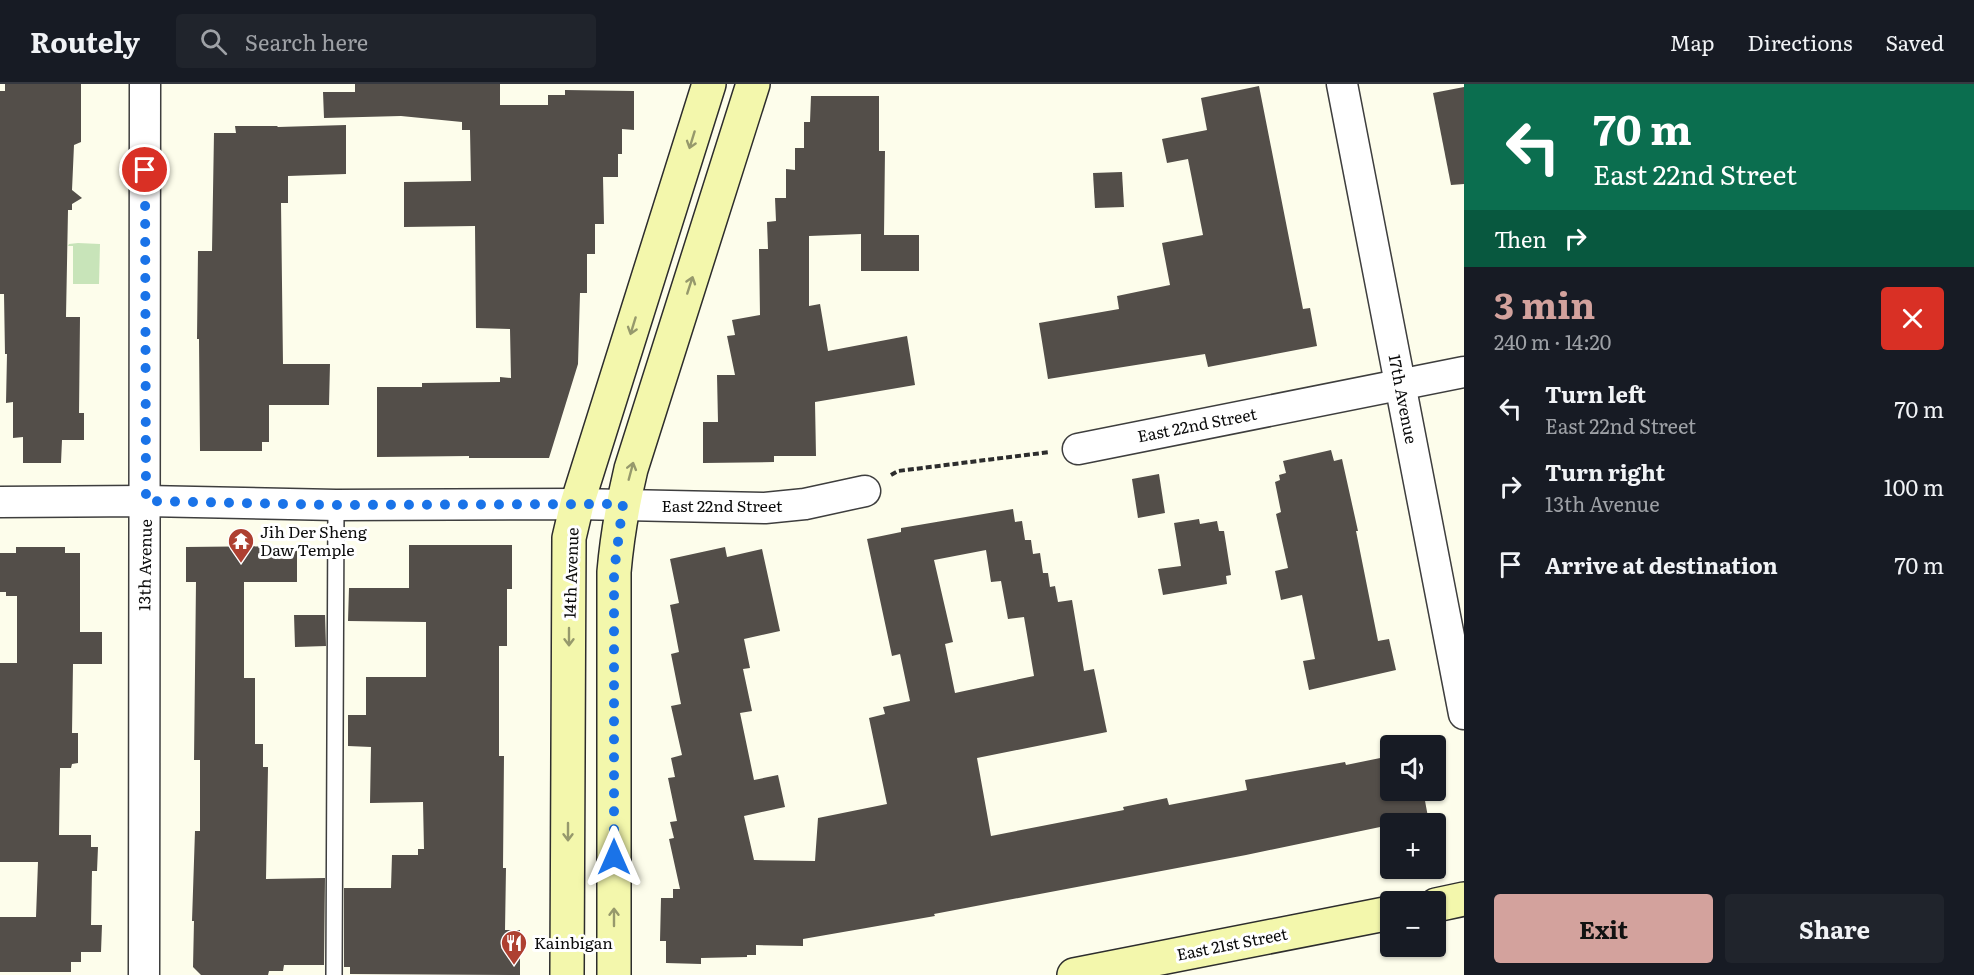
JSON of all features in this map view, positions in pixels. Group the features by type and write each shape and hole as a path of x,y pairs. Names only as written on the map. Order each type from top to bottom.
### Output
{"main road":[{"name":"14th Avenue","path":"567,975 569,538 577,504 709,84"},
{"path":"614,975 614,572 623,504 753,84"},
{"path":"1446,903 1464,899"},
{"name":"East 21st Street","path":"1074,975 1380,915"}],"street":[{"name":"13th Avenue","path":"144,975 145,84"},
{"name":"17th Avenue","path":"1342,84 1464,714"},
{"name":"East 22nd Street","path":"1078,448 1464,372"},
{"name":"East 22nd Street","path":"0,502 146,501 336,505 623,504 765,508 805,504 865,491"}],"lane":[{"path":"334,975 336,505"}],"path":[{"path":"865,491 898,471 1078,448"}],"green space":[{"path":"78,243 100,244 99,284 73,284 73,246 68,246"}],"building":[{"path":"5,84 81,84 81,142 74,145 72,190 82,198 72,204 72,210 68,210 66,317 80,317 79,413 84,413 84,440 62,440 61,463 23,463 23,437 13,438 13,402 6,403 7,354 5,354 4,294 0,294 0,91 5,91"},
{"path":"355,84 500,84 500,105 548,105 548,95 565,95 565,90 634,91 634,130 622,129 622,154 618,154 618,177 603,177 604,224 595,224 595,254 587,254 587,293 580,293 578,364 549,458 377,457 377,387 422,387 422,383 500,382 500,377 511,378 510,329 476,328 475,226 404,227 404,182 471,181 470,130 462,130 462,122 401,116 324,118 323,92 355,92"},
{"path":"1259,86 1303,309 1310,308 1317,346 1208,367 1205,354 1048,379 1039,323 1119,309 1117,296 1170,285 1162,243 1203,235 1188,159 1167,163 1162,139 1207,130 1201,98"},
{"path":"1464,87 1464,184 1451,185 1433,93"},
{"path":"811,96 879,96 879,151 885,151 884,235 919,235 919,271 861,271 861,234 809,236 809,306 820,304 828,351 907,336 915,385 815,402 816,456 774,456 774,462 703,463 703,422 718,422 717,375 735,375 727,336 735,335 732,320 760,315 759,249 768,249 767,222 776,221 775,198 786,198 786,169 795,170 795,148 804,148 804,122 810,122"},
{"path":"346,125 346,174 288,176 288,203 281,203 283,364 330,364 329,405 269,405 269,442 262,442 262,451 200,451 199,339 197,339 198,251 212,251 214,133 236,133 235,126"},
{"path":"1122,172 1124,207 1095,208 1093,173"},
{"path":"1331,450 1334,461 1342,459 1378,641 1389,639 1396,670 1309,690 1303,661 1315,659 1302,595 1281,600 1275,571 1288,568 1276,514 1281,512 1275,482 1280,480 1279,475 1286,473 1283,461"},
{"path":"1159,474 1165,513 1138,518 1132,479"},
{"path":"1013,509 1015,522 1022,521 1025,540 1031,540 1033,554 1040,553 1043,573 1048,573 1050,587 1055,586 1058,602 1072,600 1084,671 1094,669 1107,732 977,758 991,836 1124,810 1123,807 1167,798 1169,805 1247,790 1245,780 1380,758 1380,801 1425,801 1427,813 1380,813 1380,827 1246,855 934,914 935,916 803,939 803,946 756,945 756,955 747,955 747,957 701,958 701,964 666,963 666,941 660,941 661,898 673,898 673,889 680,889 669,839 674,838 670,822 677,821 668,778 675,777 671,758 682,755 671,706 681,704 671,654 679,652 670,605 679,603 670,559 725,547 727,557 762,549 780,631 744,639 750,668 743,669 752,711 740,713 754,780 778,775 785,807 744,816 754,860 815,861 818,818 887,804 869,718 885,714 883,707 910,701 900,654 892,656 867,539 901,532 901,528","holes":["986,550 991,582 1001,581 1008,619 1024,617 1034,676 955,693 945,644 953,642 934,560"]},
{"path":"1199,519 1200,524 1217,521 1219,531 1224,531 1231,575 1226,576 1227,584 1163,595 1158,569 1181,566 1174,523"},
{"path":"409,545 512,545 512,589 507,589 507,646 499,646 499,756 504,756 505,930 520,930 520,975 350,974 350,967 344,967 344,888 391,888 392,855 418,855 418,849 424,849 423,802 370,803 371,747 348,746 348,715 366,715 366,677 426,677 426,622 348,621 349,588 409,588"},
{"path":"297,546 297,582 244,582 244,678 255,678 255,744 263,744 263,767 268,767 266,879 325,878 324,965 284,965 283,971 269,971 268,975 201,975 193,967 194,921 192,921 195,831 200,831 200,760 194,760 196,582 186,582 186,547"},
{"path":"16,547 65,547 65,553 80,553 80,632 102,632 102,664 73,664 72,733 78,733 78,763 72,764 71,768 60,768 59,835 91,835 91,847 98,847 97,871 92,871 91,925 102,925 101,952 81,952 81,962 71,962 71,972 0,972 0,917 36,917 38,862 0,862 0,663 17,663 17,596 6,596 6,592 0,592 0,553 16,553"},
{"path":"294,615 325,615 326,646 295,647"}],"place":[{"name":"Jih Der Sheng Daw Temple","path":"241,564"},
{"name":"Kainbigan","path":"514,966"}],"route":[{"path":"145,170 146,501 336,505 623,504 614,572 614,857"}]}
